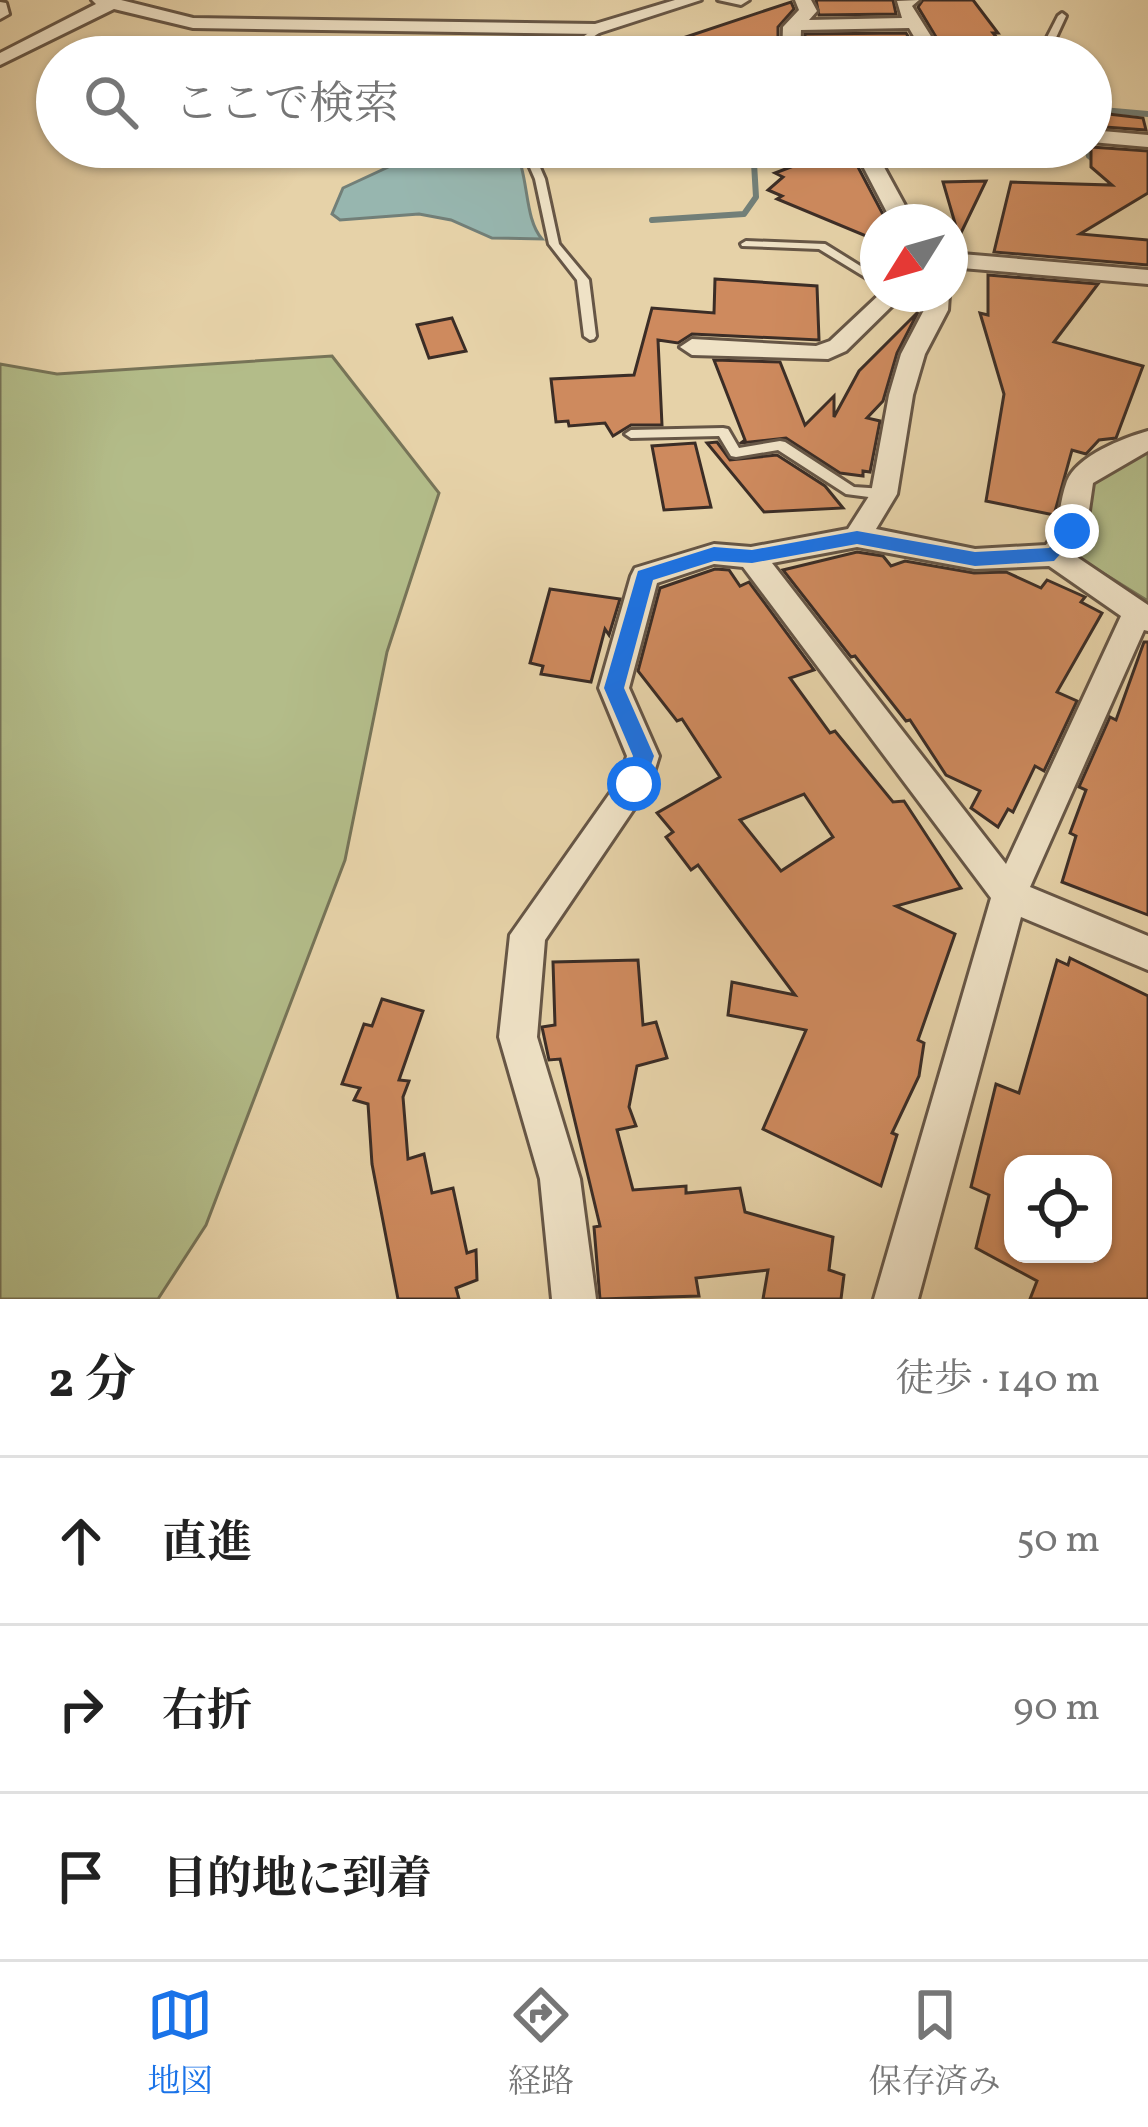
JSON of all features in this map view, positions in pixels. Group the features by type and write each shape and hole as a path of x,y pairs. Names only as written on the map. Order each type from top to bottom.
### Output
{"street":[{"path":"193,23 215,0"},
{"path":"43,36 105,2 193,23 605,26 693,0"},
{"path":"726,0 741,0"},
{"path":"791,36 794,25 808,11 803,0"},
{"path":"911,0 902,5 922,36"},
{"path":"794,25 914,23"},
{"path":"0,60 36,40"},
{"path":"1112,138 1148,141"},
{"path":"874,168 893,204"},
{"path":"968,262 1148,278"},
{"path":"692,347 819,354 838,346 874,312"},
{"path":"857,537 884,494 901,394 913,354 935,312"},
{"path":"1054,555 1072,531 1080,482 1088,470 1148,440"},
{"path":"574,1299 560,1179 518,1037 528,935 634,784 644,756 614,688 645,576 714,554 752,556 857,537 975,559 1054,555 1143,617 1009,896 896,1299"},
{"path":"752,556 1009,896 1148,953"}],"lane":[{"path":"1052,36 1062,16"},
{"path":"590,36 605,26"},
{"path":"535,168 554,244 584,280 590,336"},
{"path":"746,244 821,246 860,271"},
{"path":"631,434 723,432 736,453 780,445 851,491 884,494"}],"green space":[{"path":"332,356 439,493 387,652 345,860 206,1225 158,1299 0,1299 0,364 57,374"},
{"path":"1148,450 1148,601 1074,555 1073,547 1083,539 1096,480"}],"water":[{"path":"386,168 521,168 532,219 542,239 492,238 451,220 419,214 340,220 332,214 343,188"}],"building":[{"path":"816,0 893,0 896,14 819,15"},
{"path":"923,0 973,0 998,33 935,36 918,7"},
{"path":"791,2 794,9 778,27 778,36 689,36"},
{"path":"906,33 908,36 805,36"},
{"path":"1112,114 1143,118 1146,130 1112,128"},
{"path":"1112,148 1148,151 1148,193 1080,234 1148,240 1148,265 994,252 1011,182 1112,185 1092,168 1112,168"},
{"path":"788,168 859,168 878,204 860,204 860,234 777,199 782,196 768,190 783,177 775,173"},
{"path":"986,181 968,218 968,204 949,204 943,182"},
{"path":"988,275 1098,284 1054,342 1143,366 1116,438 1099,440 1086,454 1072,450 1054,515 986,501 1004,394 980,313 988,315"},
{"path":"715,279 817,286 819,340 692,334 678,343 658,340 662,425 631,425 613,436 605,423 569,426 568,421 556,422 551,379 634,375 652,308 714,313"},
{"path":"918,312 897,353 883,401 867,418 880,421 870,472 863,471 863,476 840,473 786,438 741,443 745,440 714,360 780,362 805,425 834,396 834,417 859,371"},
{"path":"452,318 466,351 429,358 417,325"},
{"path":"717,442 730,460 777,455 825,486 843,508 764,512 707,443"},
{"path":"695,443 711,507 664,510 652,446"},
{"path":"857,552 883,556 891,566 905,561 974,573 1006,572 1041,588 1047,580 1085,597 1081,602 1102,613 1057,692 1077,701 1044,771 1035,766 1013,812 1008,809 998,827 971,808 980,791 946,775 910,720 906,721 855,656 851,657 783,570"},
{"path":"715,569 729,570 740,586 749,582 814,670 790,678 830,733 835,731 893,802 904,801 961,888 896,906 955,934 918,1040 924,1043 919,1076 892,1133 897,1135 881,1186 763,1129 806,1030 728,1015 732,982 795,995 698,865 691,870 666,837 673,832 657,813 720,777 682,719 677,721 638,671 660,588","holes":["804,794 833,837 781,871 740,820"]},
{"path":"550,589 620,599 609,635 605,629 591,682 541,674 543,666 530,663"},
{"path":"1144,642 1148,642 1148,915 1062,882 1076,836 1070,833 1086,790 1079,787 1110,717 1116,720"},
{"path":"1070,958 1148,996 1148,1299 1030,1299 1037,1281 976,1248 989,1195 971,1187 996,1084 1019,1093 1057,960 1068,965"},
{"path":"638,960 643,1025 656,1022 667,1058 637,1066 629,1107 636,1126 617,1130 633,1190 686,1186 686,1193 740,1188 745,1212 833,1237 829,1270 844,1275 841,1299 763,1299 768,1270 696,1278 699,1296 600,1299 594,1227 600,1226 560,1059 549,1060 542,1027 555,1025 553,962"},
{"path":"382,999 423,1011 399,1080 409,1081 403,1097 408,1159 424,1154 432,1193 453,1188 467,1253 476,1250 477,1280 456,1288 459,1299 398,1299 372,1164 368,1104 354,1100 360,1088 342,1084 364,1024 372,1026"}],"waterway":[{"path":"1112,111 1148,114"},
{"path":"652,220 744,214 756,197 754,168"}],"route":[{"path":"634,784 644,756 614,688 645,576 714,554 752,556 857,537 975,559 1054,555 1072,531"}]}
